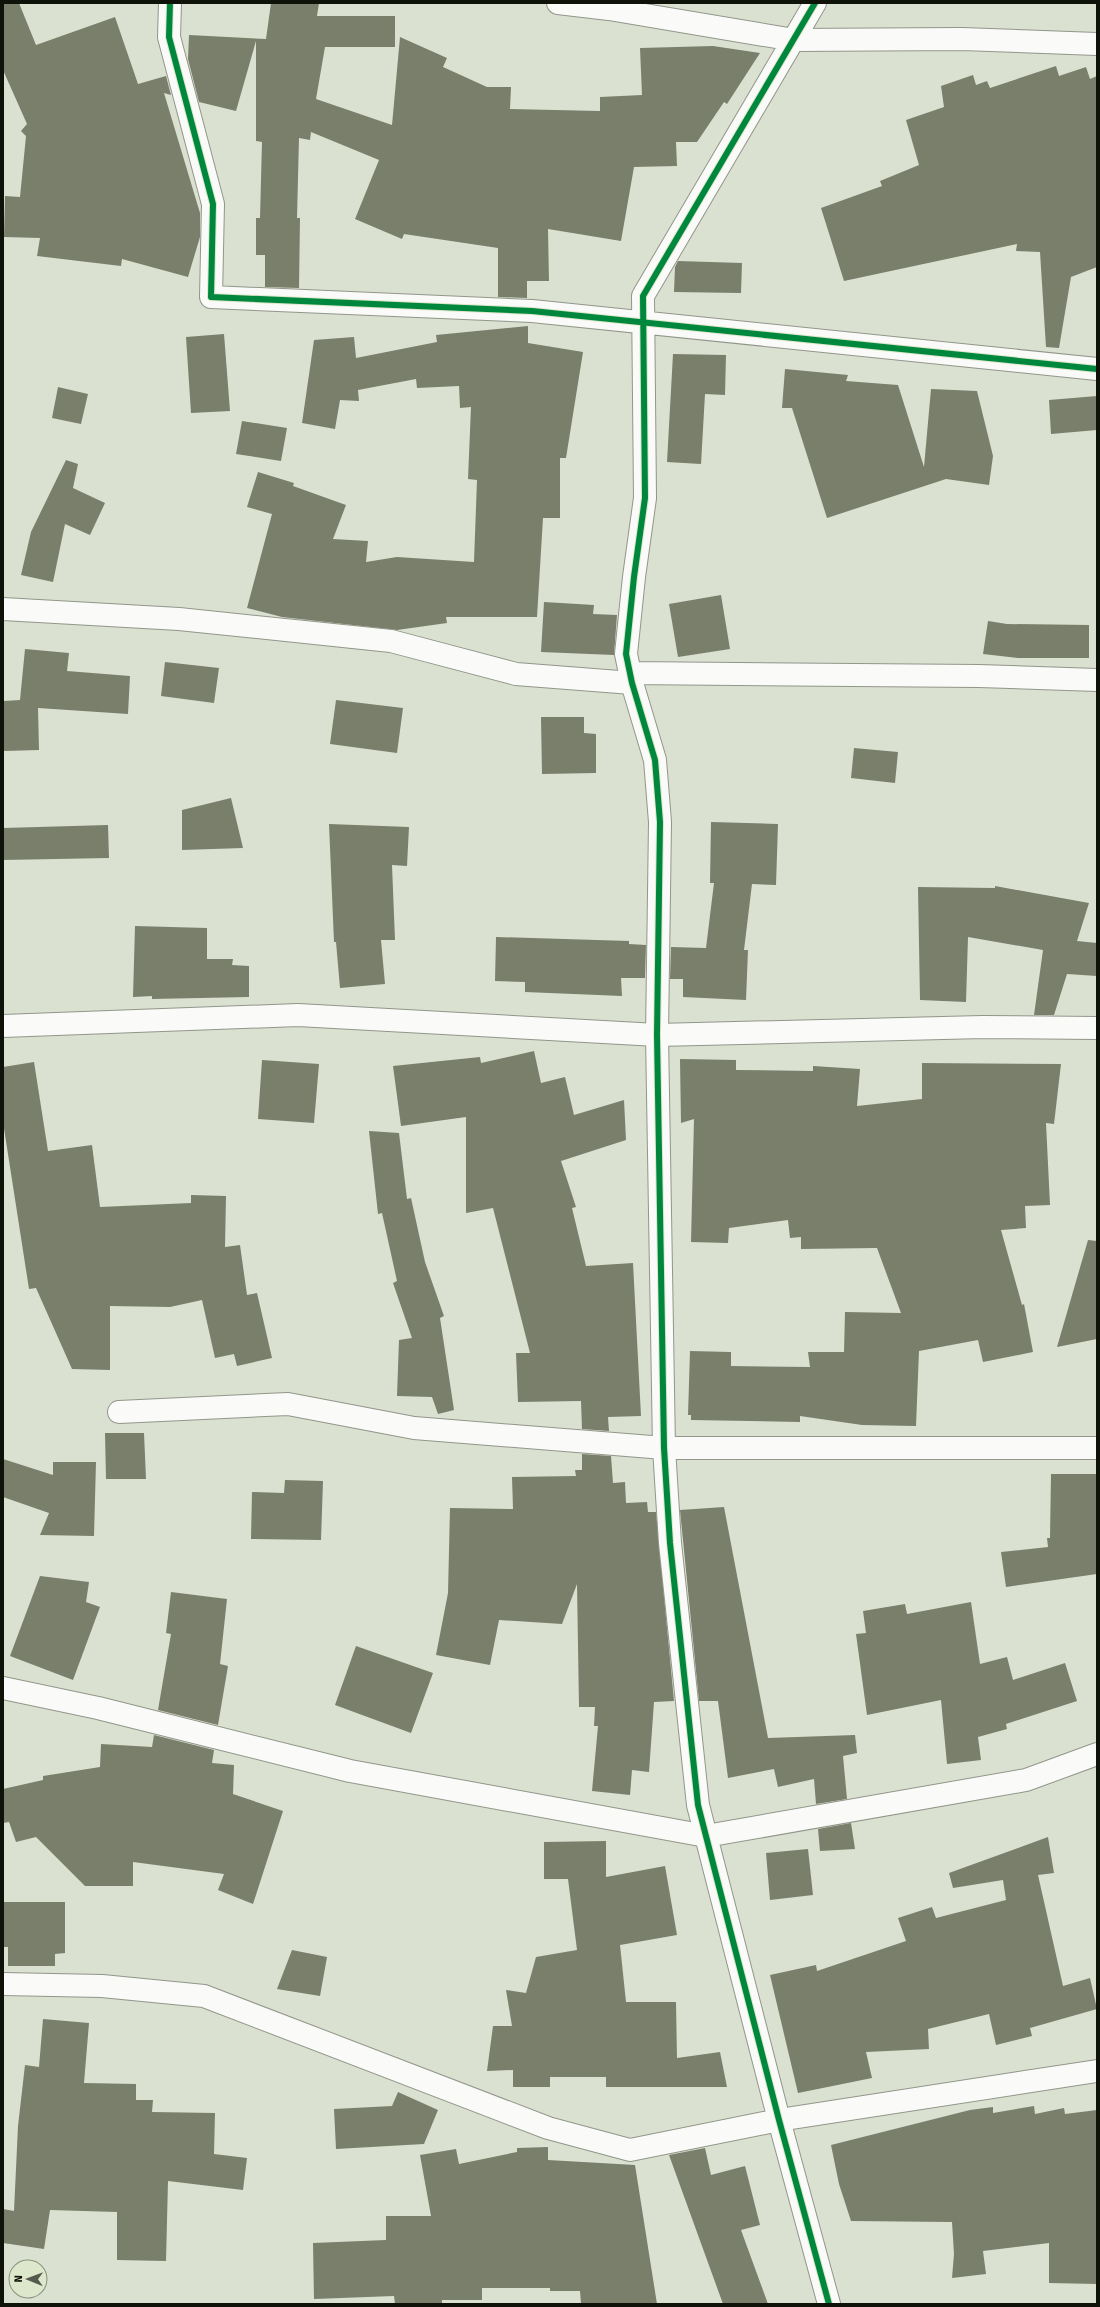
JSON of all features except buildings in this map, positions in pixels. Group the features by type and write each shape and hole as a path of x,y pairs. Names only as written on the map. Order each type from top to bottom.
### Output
{"street":[{"path":"170,3 169,37 213,204 211,297 532,311 643,324 1097,369"},
{"path":"558,3 609,9 794,40 962,39 1097,44"},
{"path":"815,3 643,296 645,498 626,654 631,678 655,760 660,822 657,1034 664,1448 670,1543 698,1805 779,2120 829,2304"},
{"path":"3,609 179,619 391,641 516,674 631,678 979,676 1097,680"},
{"path":"3,1026 298,1015 657,1034 983,1027 1097,1028"},
{"path":"119,1412 288,1404 414,1428 664,1448 1097,1448"},
{"path":"3,1688 98,1708 350,1770 706,1836 1026,1780 1097,1754"},
{"path":"3,1984 102,1986 204,1996 548,2128 630,2150 779,2120 1097,2071"}],"cycle path":[{"path":"170,3 169,37 213,204 211,297 532,311 1097,369"},
{"path":"815,3 643,296 645,498 634,577 626,654 632,683 655,760 660,822 657,1035 664,1448 670,1543 698,1805 779,2120 829,2304"}]}
